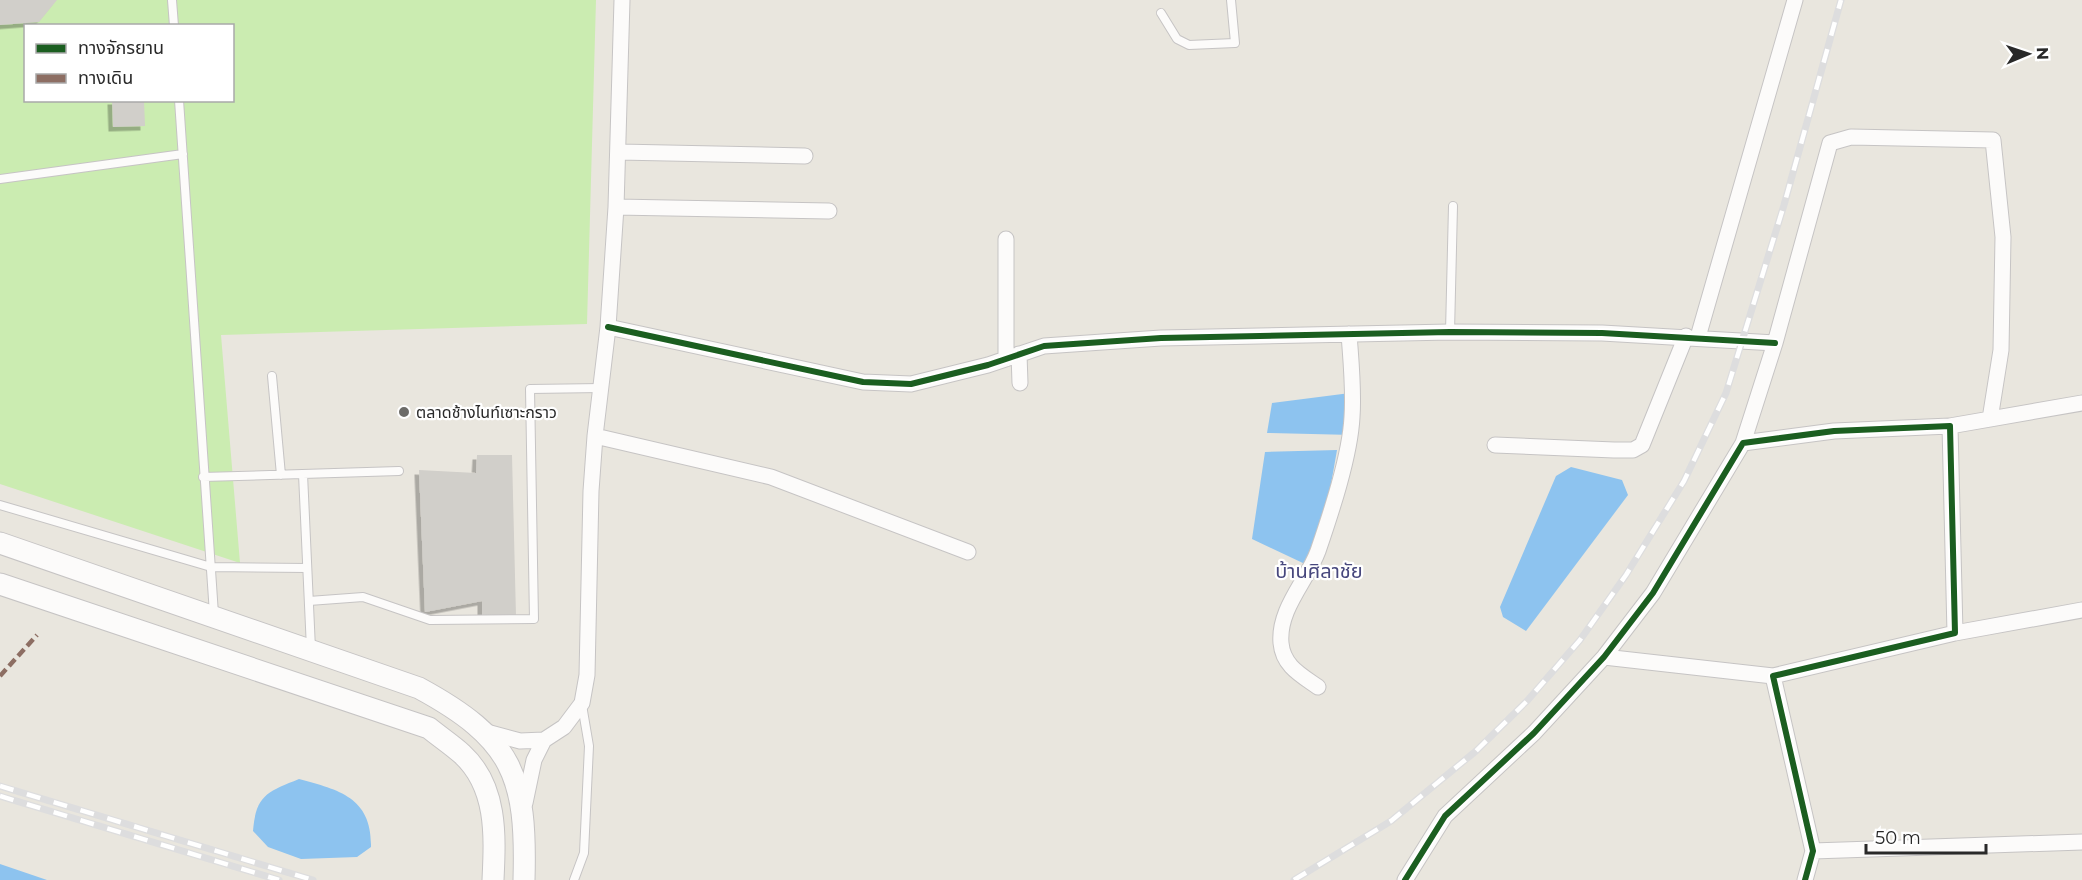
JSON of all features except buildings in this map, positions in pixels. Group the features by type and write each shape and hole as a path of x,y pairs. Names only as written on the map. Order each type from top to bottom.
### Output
{"main road":[{"path":"0,543 419,688 459,709 483,730 507,760 518,788 524,815 524,880"},
{"path":"0,584 429,728 464,756 481,781 493,811 493,880"}],"street":[{"path":"483,730 520,741 544,740 564,727 582,703 587,675 588,570 595,436 608,327 616,207 622,0"},
{"path":"1495,445 1633,450 1642,445 1692,336 1795,0"},
{"path":"1405,880 1445,816 1534,733 1604,657 1653,593 1743,443 1775,343 1830,143 1851,137 1993,140 2003,237 2001,350 1990,419"},
{"path":"618,152 805,156"},
{"path":"616,207 829,211"},
{"path":"1006,239 1012,356 1020,383"},
{"path":"608,327 862,382 911,384 1044,346 1161,338 1450,332 1692,336 1775,343"},
{"path":"1318,687 1293,670 1287,663 1281,645 1281,631 1289,606 1317,553 1351,429 1349,334"},
{"path":"1743,443 1834,431 1950,426 2082,403"},
{"path":"1950,426 1954,633"},
{"path":"595,436 771,477 968,552"},
{"path":"1604,657 1773,676 1954,633 2082,610"},
{"path":"1773,676 1813,851 1805,880"},
{"path":"524,815 529,775 544,740"},
{"path":"1813,851 2082,842"}],"lane":[{"path":"172,0 174,24"},
{"path":"1161,13 1177,39 1190,45 1235,43 1231,0"},
{"path":"179,102 203,477 215,617"},
{"path":"0,179 183,154"},
{"path":"1450,332 1453,206"},
{"path":"272,376 281,475"},
{"path":"309,601 363,597 430,620 534,619 530,389 600,388"},
{"path":"203,477 399,471"},
{"path":"303,474 311,651"},
{"path":"0,505 211,567 308,568"},
{"path":"574,880 584,853 588,758 582,703"}],"green space":[{"path":"0,0 596,0 587,324 221,335 240,563 0,484"}],"water":[{"path":"1358,392 1353,435 1267,433 1272,403"},
{"path":"1337,450 1320,547 1305,564 1252,539 1265,452"},
{"path":"1571,467 1622,480 1628,495 1526,631 1503,617 1500,607 1556,476"},
{"path":"299,779 328,787 351,799 366,817 370,830 371,847 357,857 301,859 268,847 253,831 260,802 271,792"},
{"path":"0,864 47,880 0,880"}],"railway":[{"path":"1294,880 1391,821 1476,751 1527,701 1580,640 1626,575 1684,481 1726,393 1784,205 1841,0"},
{"path":"0,786 313,880"},
{"path":"0,796 279,880"}],"marked path":[{"path":"0,676 37,635"}],"cycle path":[{"path":"608,327 863,382 911,384 988,365 1044,346 1161,338 1450,332 1602,333 1775,343"},
{"path":"1405,880 1445,816 1534,733 1604,657 1653,593 1743,443 1834,431 1950,426 1955,633 1773,676 1813,851 1805,880"}],"place":[{"name":"ตลาดช้างไนท์เซาะกราว","path":"404,412"}],"district":[{"name":"บ้านศิลาชัย","path":"1319,571"}]}
